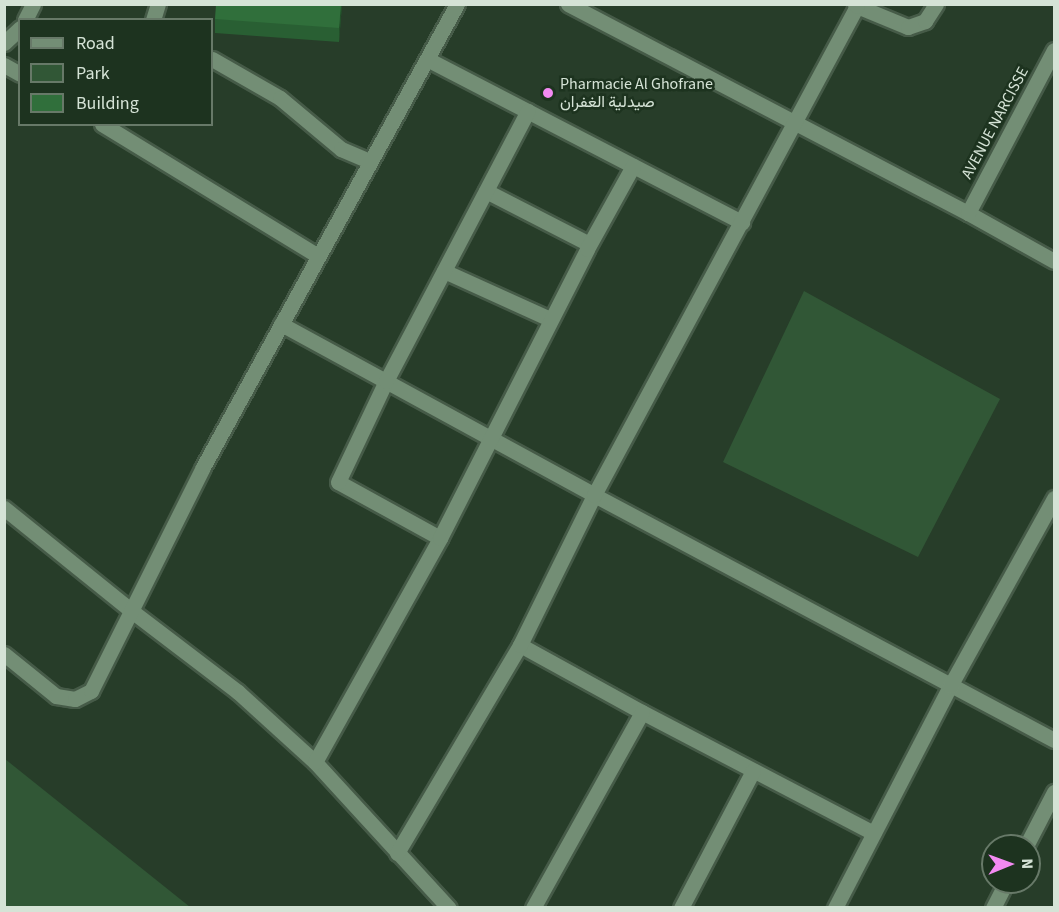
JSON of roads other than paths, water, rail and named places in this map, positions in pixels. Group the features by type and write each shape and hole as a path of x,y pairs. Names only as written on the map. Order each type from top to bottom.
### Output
{"street":[{"path":"26,18 33,4"},
{"path":"4,654 56,696 67,699 85,697 99,680 203,467 457,4"},
{"path":"568,4 968,213 1054,261"},
{"path":"397,853 520,645 594,495 795,123 856,5 908,27 925,21 936,4"},
{"path":"4,43 18,30"},
{"name":"AVENUE NARCISSE","path":"968,213 1054,50"},
{"path":"427,59 742,222"},
{"path":"213,61 280,98 341,148 369,161"},
{"path":"4,65 18,73"},
{"path":"440,538 338,482 386,381 528,111"},
{"path":"105,126 318,256"},
{"path":"315,762 440,538 589,243 633,166"},
{"path":"486,191 589,243"},
{"path":"444,271 550,319"},
{"path":"281,324 594,495 1054,740"},
{"path":"835,908 950,686 1054,498"},
{"path":"4,508 132,612 238,692 315,762 449,908"},
{"path":"520,645 873,833"},
{"path":"533,908 642,712"},
{"path":"681,908 753,771"},
{"path":"1032,834 1054,792"},
{"path":"993,908 1000,894"}],"place":[{"name":"Pharmacie Al Ghofrane صيدلية الغفران","path":"548,93"}]}
